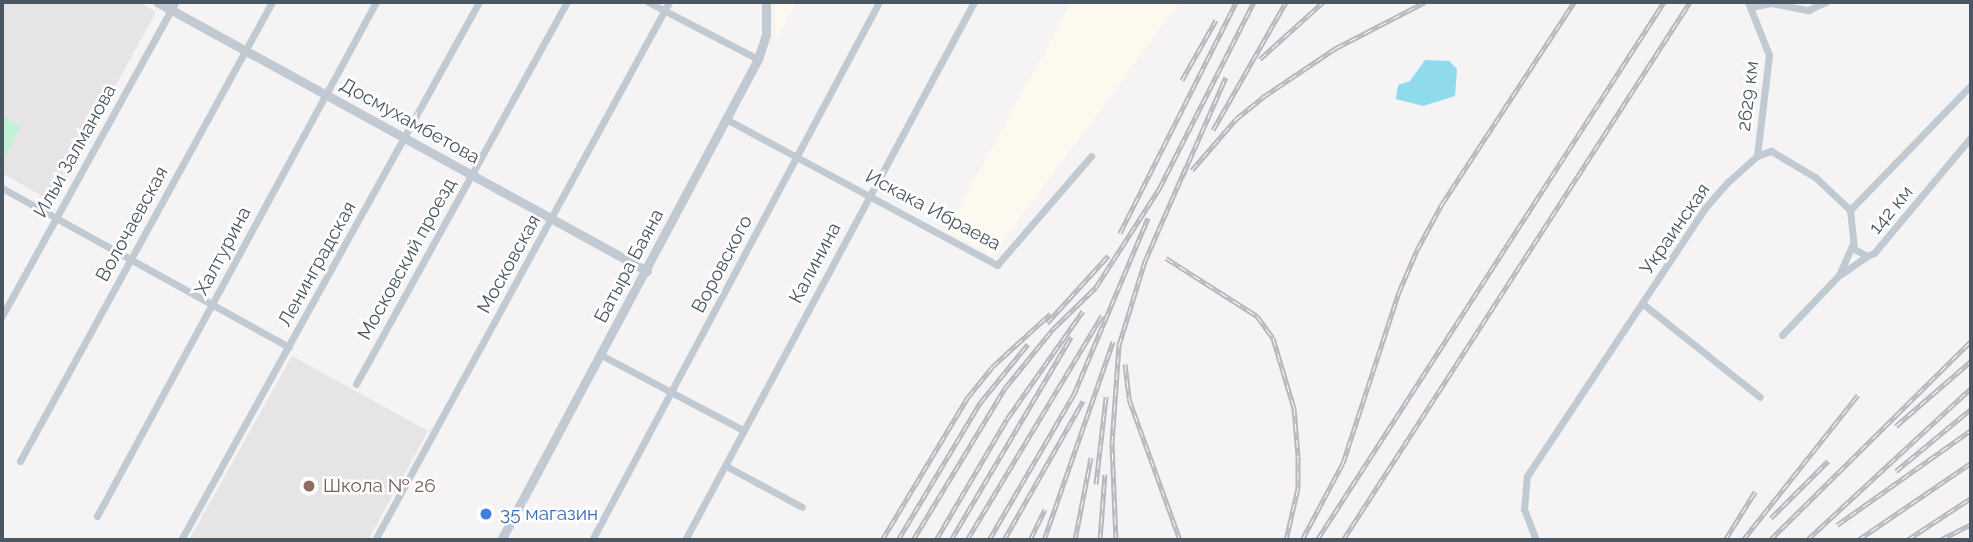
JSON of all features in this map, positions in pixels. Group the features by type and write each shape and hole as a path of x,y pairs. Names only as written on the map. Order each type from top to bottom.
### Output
{"street":[{"name":"Досмухамбетова","path":"157,2 172,6 245,50 647,271"},
{"name":"Волочаевская","path":"20,461 272,2"},
{"name":"Халтурина","path":"97,516 376,2"},
{"name":"Ленинградская","path":"181,540 479,2"},
{"name":"Московский проезд","path":"356,384 567,2"},
{"path":"648,2 758,59"},
{"name":"Московская","path":"375,540 666,12 669,2"},
{"name":"Батыра Баяна","path":"501,540 603,356 758,59 766,34 766,2"},
{"name":"Воровского","path":"592,540 879,2"},
{"name":"Калинина","path":"685,540 974,2"},
{"path":"1750,4 1771,3 1808,10 1826,2"},
{"name":"2629 км","path":"1750,4 1769,55 1756,156"},
{"name":"Ильи Залманова","path":"2,316 172,6"},
{"path":"1756,156 1771,151 1784,156 1815,177 1850,209 1971,85"},
{"name":"Искака Ибраева","path":"726,119 998,265 1091,156"},
{"name":"142 км","path":"1850,209 1853,244 1867,256 1885,241 1971,137"},
{"name":"Украинская","path":"1536,540 1524,509 1527,477 1705,208 1756,156"},
{"path":"2,188 55,221 289,347"},
{"path":"1839,275 1853,244"},
{"path":"1782,335 1839,275 1867,256"},
{"path":"1643,304 1760,397"},
{"path":"603,356 743,430"},
{"path":"726,466 802,507"}],"shaded area":[{"path":"2,2 139,2 156,12 52,202 2,173"},
{"path":"774,2 797,2 777,38"},
{"path":"1072,2 1180,2 992,256 947,230"},
{"name":"Школа № 26","path":"292,356 428,431 368,540 189,540"}],"green space":[{"path":"2,116 21,127 5,156 2,154"}],"water":[{"path":"1425,60 1449,61 1457,69 1455,96 1423,106 1396,99 1398,85 1410,81"}],"railway":[{"path":"1120,233 1236,2"},
{"path":"913,540 1005,388 1053,329 1096,287 1159,189 1254,2"},
{"path":"1213,130 1286,2"},
{"path":"1260,59 1323,2"},
{"path":"1192,170 1236,119 1263,97 1336,48 1425,2"},
{"path":"1302,540 1343,463 1399,292 1417,250 1442,204 1574,2"},
{"path":"1317,540 1664,2"},
{"path":"1343,540 1690,2"},
{"path":"1182,80 1216,20"},
{"path":"1182,177 1226,77"},
{"path":"1116,540 1112,443 1119,345 1145,261 1186,167"},
{"path":"989,540 1074,394 1148,218"},
{"path":"1047,323 1108,256"},
{"path":"1166,258 1257,316 1273,338 1294,408 1298,456 1298,488 1286,540"},
{"path":"936,540 1007,419 1083,311"},
{"path":"882,540 968,397 992,367 1050,314"},
{"path":"967,540 1102,315"},
{"path":"951,540 1071,337"},
{"path":"1770,540 1971,341"},
{"path":"1044,540 1113,342"},
{"path":"898,540 980,403 1028,344"},
{"path":"1896,426 1971,361"},
{"path":"1125,364 1129,399 1180,540"},
{"path":"1807,540 1971,388"},
{"path":"1743,540 1858,395"},
{"path":"1096,484 1106,397"},
{"path":"1004,540 1083,401"},
{"path":"1896,471 1971,409"},
{"path":"1837,525 1971,430"},
{"path":"1075,540 1091,458"},
{"path":"1771,518 1828,461"},
{"path":"1858,540 1971,463"},
{"path":"1100,540 1105,474"},
{"path":"1725,540 1755,492"},
{"path":"1907,540 1971,498"},
{"path":"1030,540 1045,509"},
{"path":"1940,540 1971,524"}],"place":[{"name":"Школа № 26","path":"309,486"},
{"name":"35 магазин","path":"486,514"}]}
